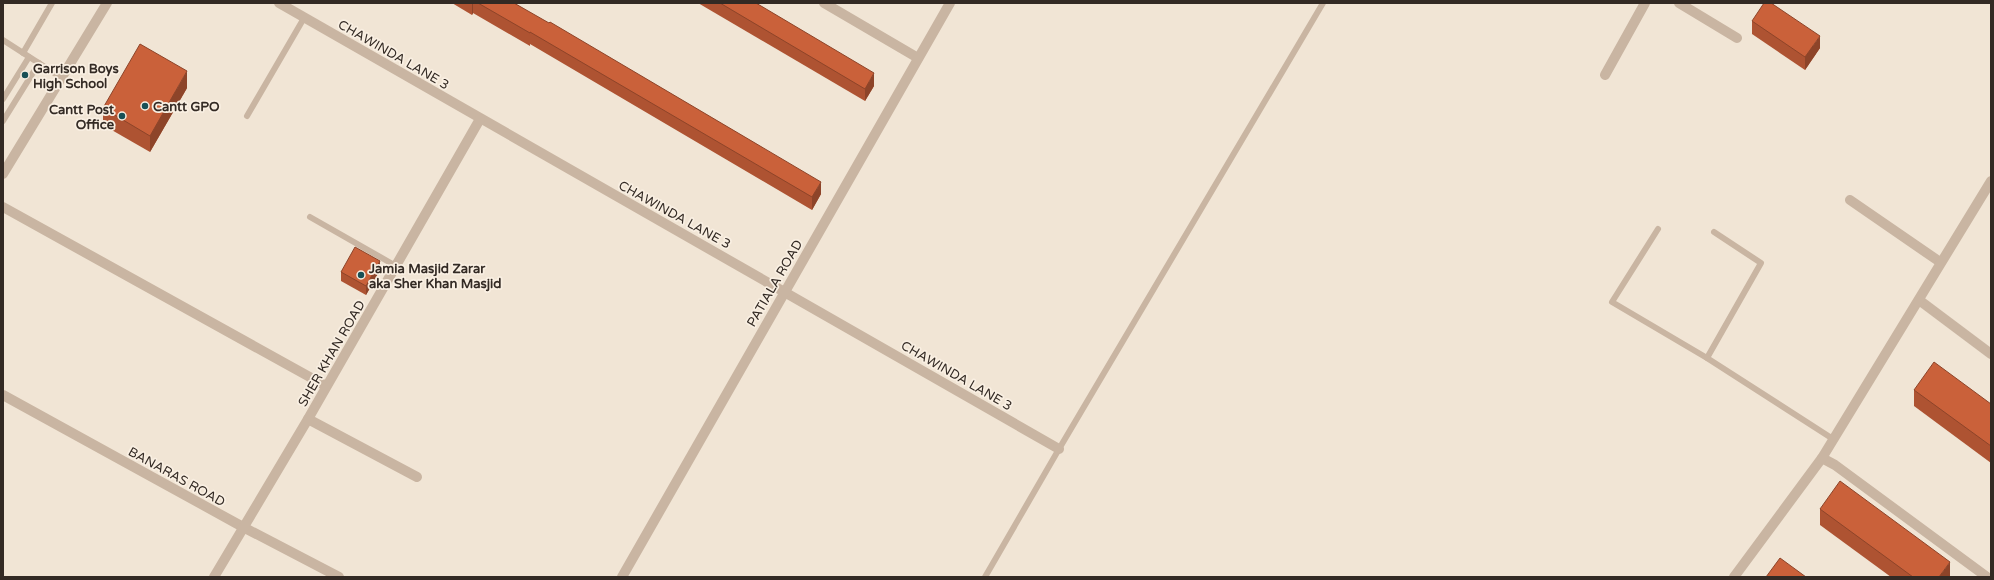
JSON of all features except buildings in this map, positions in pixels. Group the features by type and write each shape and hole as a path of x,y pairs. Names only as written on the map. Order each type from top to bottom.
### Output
{"street":[{"path":"3,174 107,3"},
{"name":"CHAWINDA LANE 3","path":"279,3 480,120 784,291 1059,449"},
{"path":"824,3 918,58"},
{"name":"PATIALA ROAD","path":"622,577 784,291 950,3"},
{"path":"1605,75 1645,3"},
{"path":"1679,3 1737,38"},
{"name":"SHER KHAN ROAD","path":"214,577 308,419 480,120"},
{"path":"1734,577 1822,458 1919,300 1940,262 1991,181"},
{"path":"1850,200 1940,262"},
{"path":"3,207 326,386"},
{"path":"1919,300 1991,354"},
{"name":"BANARAS ROAD","path":"3,395 243,527 339,577"},
{"path":"308,419 417,477"},
{"path":"1822,458 1835,465 1987,577"}],"lane":[{"path":"3,99 52,3"},
{"path":"985,577 1323,3"},
{"path":"246,116 304,18"},
{"path":"3,40 62,78"},
{"path":"3,121 39,63"},
{"path":"310,217 396,266"},
{"path":"1658,229 1612,302 1707,358 1833,439"},
{"path":"1707,358 1761,263 1714,232"}],"place":[{"name":"Garrison Boys High School","path":"25,75"},
{"name":"Cantt GPO","path":"145,106"},
{"name":"Cantt Post Office","path":"122,116"},
{"name":"Jamia Masjid Zarar aka Sher Khan Masjid","path":"361,275"}]}
